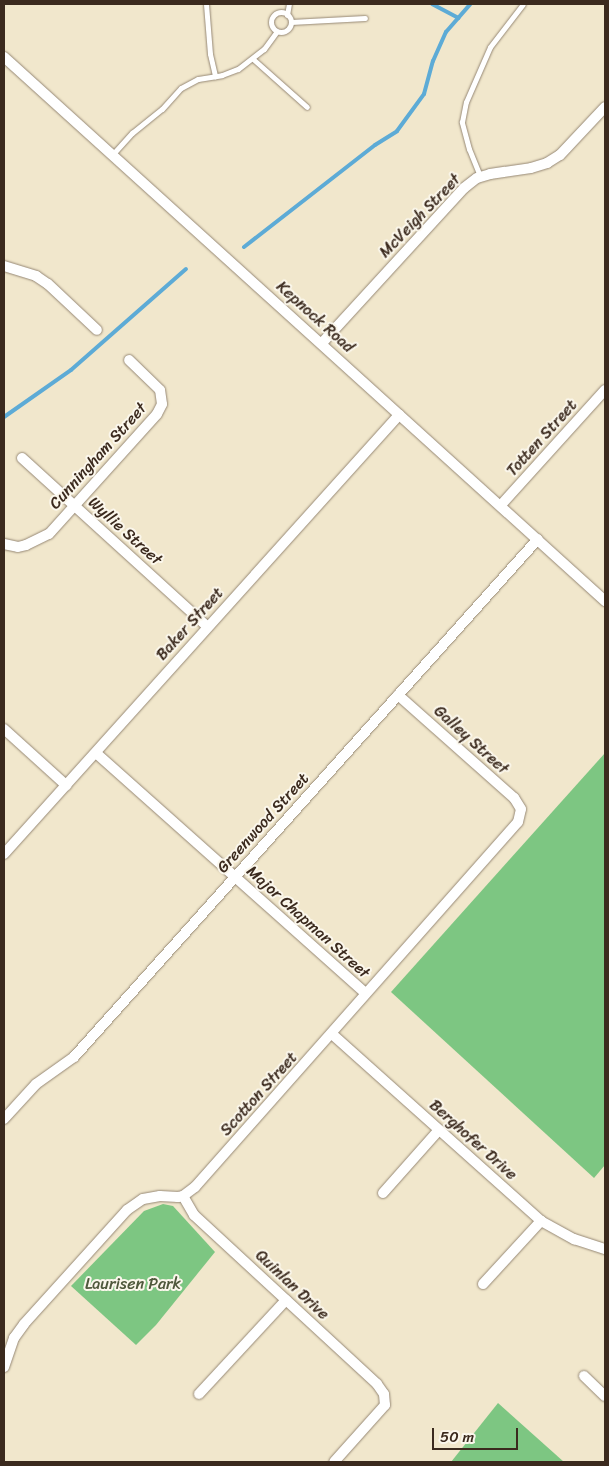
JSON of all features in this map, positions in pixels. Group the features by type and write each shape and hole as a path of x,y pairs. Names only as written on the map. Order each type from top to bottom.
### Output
{"street":[{"name":"Kepnock Road","path":"4,57 605,600"},
{"name":"McVeigh Street","path":"322,343 464,188 481,177 531,168 547,163 560,155 605,107"},
{"path":"4,266 36,276 48,284 97,330"},
{"name":"Cunningham Street","path":"4,544 36,548 157,414 166,396 129,360"},
{"name":"Totten Street","path":"501,505 605,390"},
{"name":"Baker Street","path":"4,854 399,415"},
{"name":"Wyllie Street","path":"22,458 208,627"},
{"name":"Greenwood Street","path":"4,1119 36,1084 74,1057 538,539"},
{"name":"Galley Street","path":"398,695 514,798 521,809"},
{"path":"4,729 66,785"},
{"name":"Major Chapman Street","path":"96,752 366,993"},
{"name":"Scotton Street","path":"184,1196 195,1187 514,828 521,809"},
{"name":"Berghofer Drive","path":"332,1034 541,1221 574,1239 605,1249"},
{"path":"383,1193 439,1130"},
{"path":"4,1367 14,1338 24,1324 127,1210 143,1199 152,1196 184,1196"},
{"name":"Quinlan Drive","path":"184,1196 190,1211 377,1384 384,1394 385,1405 334,1462"},
{"path":"483,1284 541,1221"},
{"path":"199,1394 286,1300"},
{"path":"584,1376 605,1396"}],"lane":[{"path":"206,4 210,54 215,76"},
{"path":"289,4 287,15 291,22"},
{"path":"481,177 469,149 462,122 466,102 490,47 523,4"},
{"path":"287,15 279,13 272,18 272,27 277,31 286,30 291,22"},
{"path":"291,22 365,18"},
{"path":"112,155 132,134 162,110 181,88 198,79 238,69 267,45 277,31"},
{"path":"253,58 307,107"}],"green space":[{"path":"605,753 605,1165 594,1178 391,992"},
{"name":"Laurisen Park","path":"163,1204 173,1206 215,1252 156,1325 136,1345 71,1286 144,1211"},
{"path":"498,1403 564,1462 451,1462"}],"waterway":[{"path":"432,4 458,18"},
{"path":"244,247 375,145 397,131 424,94 433,61 446,32 470,4"},
{"path":"4,417 71,370 186,269"}]}
